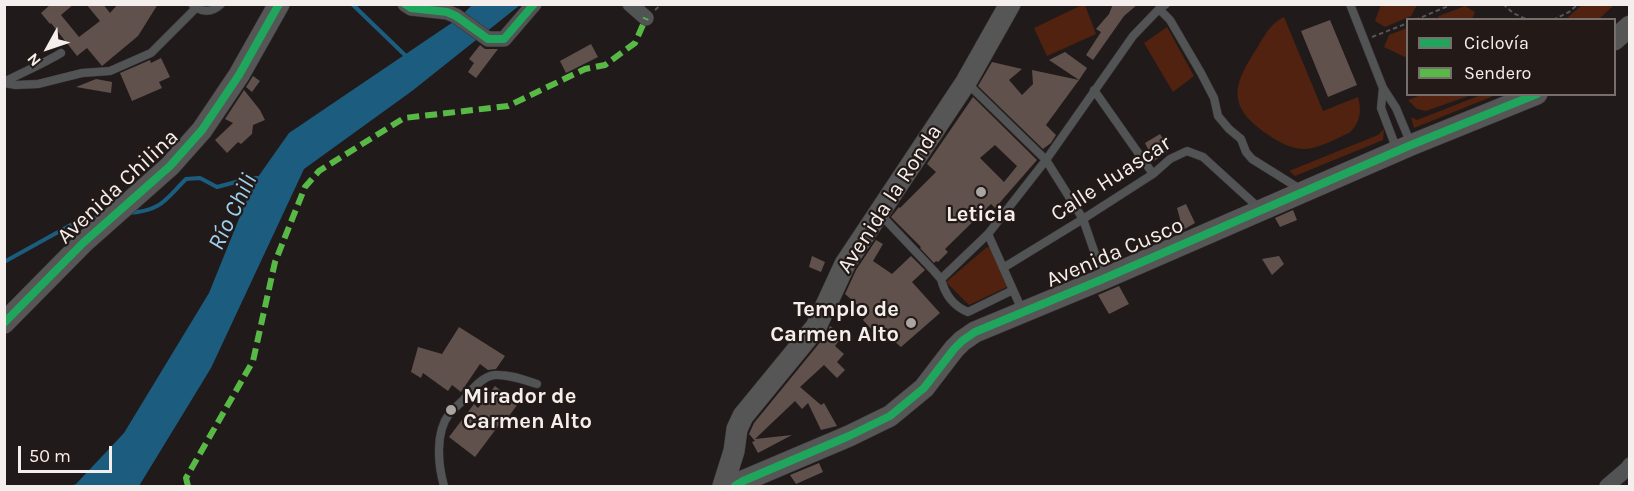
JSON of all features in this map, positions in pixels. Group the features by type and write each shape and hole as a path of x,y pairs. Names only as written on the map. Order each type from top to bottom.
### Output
{"street":[{"name":"Avenida Chilina","path":"4,323 83,243 170,166 202,130 239,75 279,4"},
{"path":"405,4 411,8 447,12 488,39 504,39 534,4"},
{"path":"630,4 646,18"},
{"name":"Avenida la Ronda","path":"723,486 734,451 737,429 743,416 816,327 845,264 966,82 1010,4"},
{"path":"1616,38 1629,26"},
{"name":"Avenida Cusco","path":"735,486 890,416 924,388 954,349 975,332 1405,148 1533,96"},
{"path":"734,451 751,467 764,472"},
{"path":"1608,486 1629,469"}],"lane":[{"path":"4,82 16,85 38,84 82,73 110,71 151,52 194,6 207,11 221,4"},
{"path":"1350,4 1383,88 1396,108 1405,148"},
{"path":"940,279 988,234 1046,160 1133,36 1163,7 1214,98 1218,116 1241,139 1246,152 1252,159 1304,191"},
{"path":"4,82 61,53"},
{"path":"966,82 1046,160 1083,219 1103,279"},
{"path":"1383,88 1381,108 1405,148"},
{"path":"1094,90 1152,174"},
{"name":"Calle Huascar","path":"1003,268 1083,219 1180,153 1187,151 1203,157 1261,210"},
{"path":"879,213 940,279 944,292 957,308 968,312 1013,290"},
{"path":"988,234 1023,312"},
{"path":"968,312 975,332"},
{"path":"444,486 440,467 440,432 449,414 472,389 484,379 495,375 537,384"}],"path":[{"path":"1421,18 1453,4"},
{"path":"1503,4 1513,13 1524,18"},
{"path":"1557,18 1578,4"},
{"path":"1364,40 1406,23"}],"shaded area":[{"path":"1381,4 1417,5 1411,16 1385,27 1375,21"},
{"path":"1582,4 1614,5 1600,18 1568,17"},
{"path":"1085,5 1096,34 1047,56 1034,28"},
{"path":"1465,6 1475,12 1472,18 1438,18"},
{"path":"1284,17 1323,111 1358,97 1360,112 1353,129 1327,143 1311,148 1294,148 1276,140 1254,124 1239,104 1239,84 1249,61 1268,30"},
{"path":"1167,27 1194,76 1173,92 1144,43"},
{"path":"1406,28 1406,56 1384,47 1389,35"},
{"path":"1418,96 1468,96 1426,111 1417,109 1408,100"},
{"path":"1478,96 1494,96 1414,128 1411,117 1417,120"},
{"path":"1384,129 1383,140 1295,176 1289,171 1378,135"},
{"path":"987,247 991,248 1009,286 969,305 946,282"}],"water":[{"path":"472,5 520,5 412,91 304,169 211,368 139,486 70,486 76,484 124,433 209,293 253,184 289,133 459,18"}],"building":[{"path":"51,4 74,4 61,15 79,37 100,21 86,4 103,4 110,13 118,4 158,4 138,36 102,66 87,48 77,56 50,24 41,13"},
{"path":"1113,4 1138,4 1124,16 1093,60 1086,55 1101,32 1096,29 1109,14"},
{"path":"1330,20 1357,85 1328,97 1301,31"},
{"path":"591,44 598,57 566,73 560,61"},
{"path":"480,45 485,49 498,49 476,78 468,72 474,63 469,59"},
{"path":"1065,52 1087,68 1079,80 1049,60"},
{"path":"161,58 170,77 159,82 162,88 132,101 120,73 150,60 151,63"},
{"path":"992,62 1022,69 1009,80 1022,95 1033,84 1032,70 1079,80 1046,125 1056,135 1043,149 978,86"},
{"path":"253,76 260,81 252,92 246,87"},
{"path":"96,79 112,82 111,93 76,87"},
{"path":"244,90 265,120 253,125 252,134 241,144 238,142 227,153 215,140 233,123 225,119"},
{"path":"973,97 1037,160 995,208 991,204 945,249 948,252 934,263 891,217 936,172 927,164","holes":["995,145 1017,166 1004,182 980,158"]},
{"path":"1160,134 1170,150 1154,161 1145,143"},
{"path":"1186,204 1195,223 1183,230 1177,208"},
{"path":"1293,210 1297,220 1280,227 1275,218"},
{"path":"876,240 883,244 873,261 892,274 911,256 925,270 912,282 940,313 901,347 877,327 873,331 863,320 868,314 845,294 856,270"},
{"path":"812,256 825,262 821,272 809,267"},
{"path":"1279,256 1284,264 1272,275 1262,259"},
{"path":"1119,286 1129,304 1109,314 1098,295"},
{"path":"830,326 843,335 835,346 844,354 837,362 845,370 837,378 824,365 800,387 821,405 824,403 837,426 821,430 808,403 802,409 795,401 755,439 792,435 758,453 752,442 755,441 749,434 754,423 826,335"},
{"path":"459,327 505,356 496,369 488,370 480,364 461,392 452,385 448,391 423,373 421,378 411,372 418,347 442,354"},
{"path":"495,386 507,396 510,393 520,401 475,457 449,437 474,404 478,408"},
{"path":"819,463 823,472 796,484 790,475"}],"waterway":[{"path":"352,4 408,58"},
{"name":"Río Chili","path":"129,213 156,207 186,179 200,178 217,187 251,178 261,178"},
{"path":"4,262 78,221 98,217"}],"marked path":[{"path":"188,486 186,478 253,361 275,262 305,187 319,171 404,118 508,106 585,69 605,65 635,43 646,18"}],"cycle path":[{"path":"4,323 83,243 170,166 202,130 239,75 279,4"},
{"path":"405,4 411,8 447,12 488,39 504,39 534,4"},
{"path":"735,486 890,416 924,388 954,349 975,332 1411,145 1532,96"}],"place":[{"name":"Leticia","path":"981,192"},
{"name":"Templo de Carmen Alto","path":"911,323"},
{"name":"Mirador de Carmen Alto","path":"451,410"}]}
